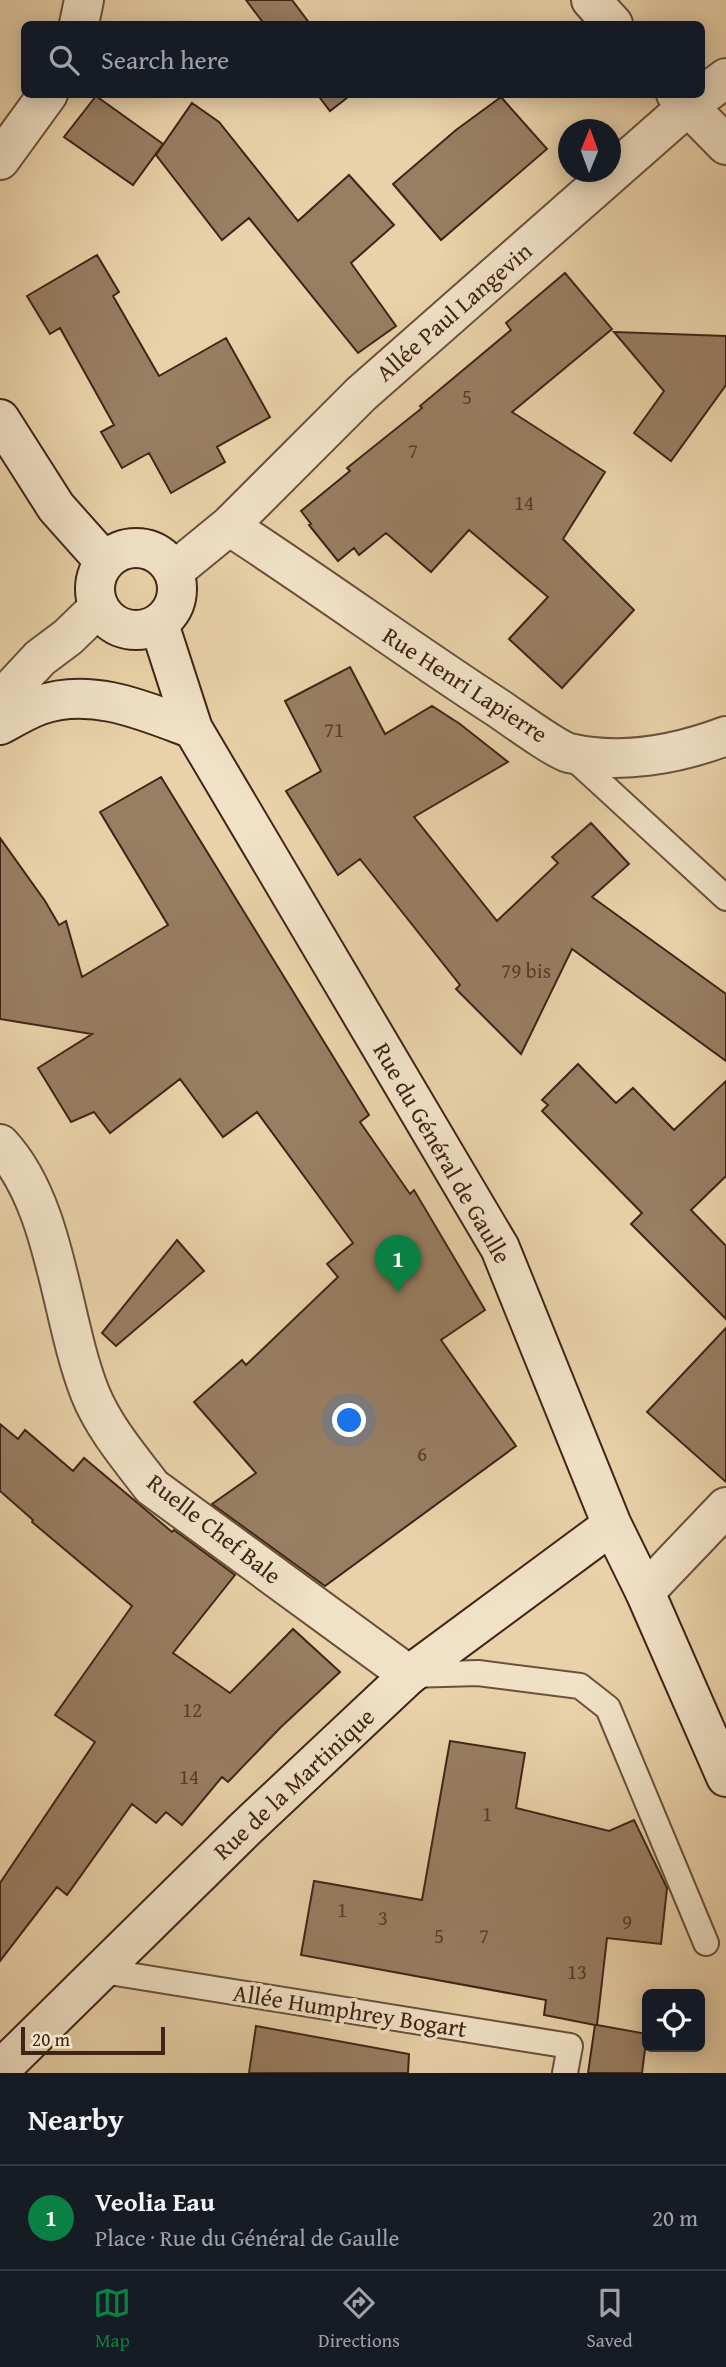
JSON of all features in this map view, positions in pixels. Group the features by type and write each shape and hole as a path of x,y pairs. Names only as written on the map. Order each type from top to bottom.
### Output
{"street":[{"path":"80,21 84,0"},
{"path":"591,0 610,21"},
{"name":"Allée Paul Langevin","path":"705,89 726,78"},
{"path":"0,160 45,98"},
{"path":"682,101 726,145"},
{"name":"Allée Paul Langevin","path":"174,571 229,526 361,394 682,101"},
{"path":"0,419 56,507 105,562"},
{"name":"Rue Henri Lapierre","path":"229,526 435,667 567,753 615,757 663,754 699,746 726,736"},
{"path":"134,548 150,550 163,558 174,571 178,587 175,603 159,624 142,630 124,628 105,618 95,591 97,575 105,562 118,552 134,548"},
{"path":"0,701 40,658 68,637 99,607"},
{"name":"Rue du Général de Gaulle","path":"159,624 194,729 500,1248 612,1525 725,1770"},
{"path":"0,725 40,705 72,699 113,701 194,729"},
{"name":"Ruelle Chef Bale","path":"0,1144 16,1161 39,1209 90,1394 120,1445 152,1487 410,1675"},
{"path":"645,1592 726,1507"},
{"name":"Rue de la Martinique","path":"0,2070 245,1829 410,1675 612,1525"}],"lane":[{"path":"567,753 726,898"},
{"path":"410,1675 478,1673 580,1686 608,1707 706,1943"},
{"name":"Allée Humphrey Bogart","path":"103,1971 570,2046 565,2073"}],"building":[{"path":"246,0 292,0 308,21 262,21"},
{"path":"94,98 99,98 163,144 133,185 64,137"},
{"path":"320,98 347,98 330,111"},
{"path":"502,98 547,149 441,240 393,184 456,130"},
{"path":"192,103 219,122 298,221 349,175 394,225 351,263 396,326 358,353 249,218 222,240 156,155"},
{"path":"97,255 119,292 113,296 159,376 226,338 270,417 217,447 225,462 171,493 149,453 122,468 101,432 114,425 60,328 50,334 27,296"},
{"path":"565,273 612,329 512,412 605,472 563,539 634,610 562,688 509,639 548,597 469,530 431,572 386,533 359,555 354,548 338,561 301,511 350,471 347,468 422,408 420,406 511,330 506,323"},
{"path":"614,332 726,336 726,385 671,461 634,433 664,391"},
{"path":"350,667 385,734 432,706 460,724 508,762 414,817 497,921 558,863 552,857 591,823 629,864 592,897 726,994 726,1061 572,949 521,1054 456,989 460,985 360,859 338,875 286,791 321,771 285,701"},
{"path":"161,777 369,1115 360,1122 410,1194 414,1190 485,1310 441,1340 516,1446 325,1586 212,1504 256,1473 194,1402 242,1360 246,1365 338,1277 327,1264 353,1243 257,1112 223,1137 180,1079 110,1133 94,1112 71,1122 38,1068 92,1034 0,1019 0,838 59,925 66,921 82,977 168,925 100,812"},
{"path":"578,1064 616,1103 633,1088 674,1130 726,1081 726,1176 691,1210 726,1246 726,1319 631,1224 642,1213 542,1111 548,1105 542,1100"},
{"path":"177,1240 204,1271 116,1346 102,1333"},
{"path":"726,1328 726,1482 647,1412"},
{"path":"0,1424 18,1439 25,1430 73,1471 84,1458 172,1532 174,1530 235,1575 173,1653 230,1693 293,1629 340,1672 228,1782 222,1777 182,1825 166,1812 156,1823 132,1804 67,1895 57,1887 0,1961 0,1883 95,1742 55,1715 132,1606 32,1522 33,1520 0,1491"},
{"path":"450,1741 525,1753 516,1808 609,1831 634,1820 667,1888 661,1944 607,1938 597,2025 642,2033 642,2052 645,2052 642,2073 588,2073 595,2025 544,2015 546,2000 301,1955 314,1881 422,1900"},
{"path":"256,2026 409,2054 408,2073 249,2073"}],"place":[{"name":"Veolia Eau","path":"398,1293"}]}
